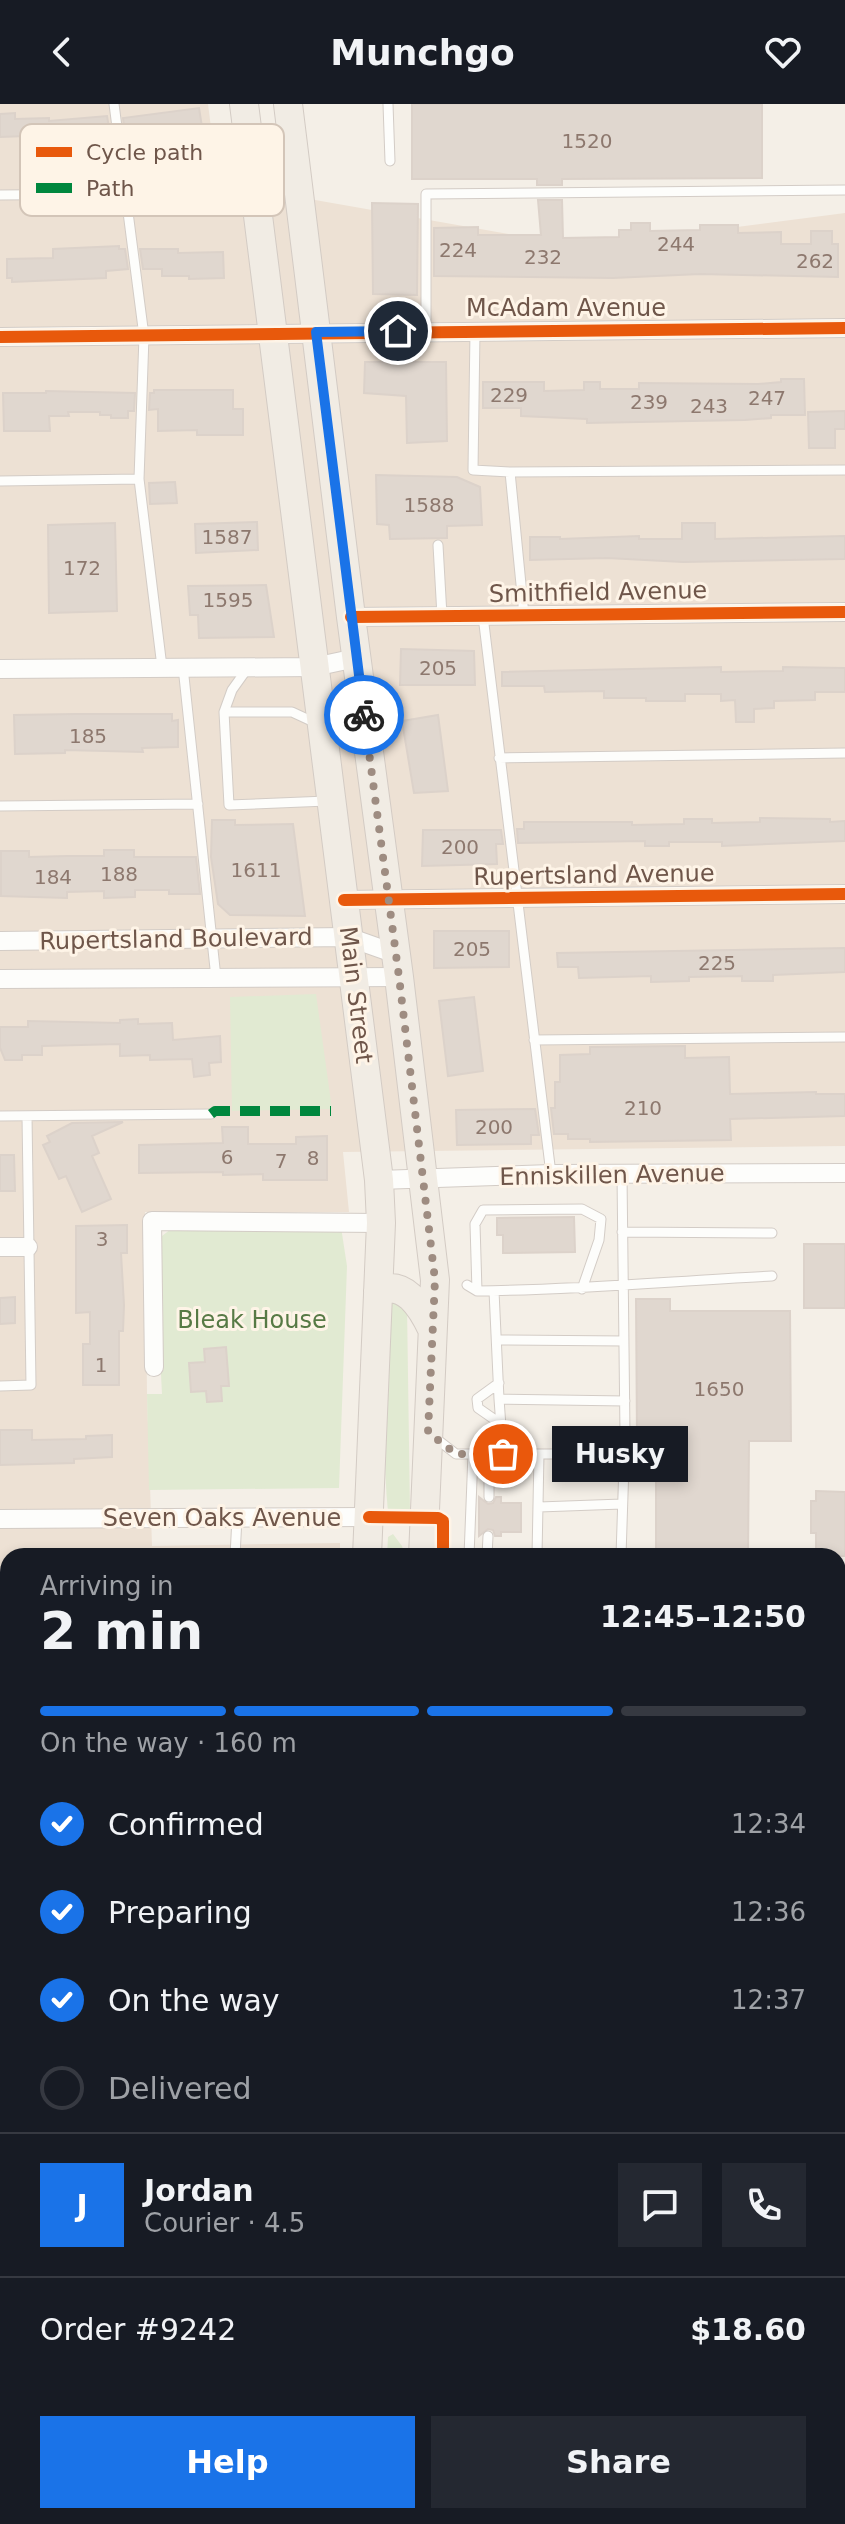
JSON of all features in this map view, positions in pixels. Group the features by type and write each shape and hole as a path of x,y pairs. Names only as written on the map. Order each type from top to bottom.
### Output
{"main road":[{"name":"Main Street","path":"244,104 246,124"},
{"name":"Main Street","path":"288,104 435,1280 423,1548"},
{"name":"Main Street","path":"258,216 379,1180 381,1223 367,1548"},
{"path":"378,1291 387,1287 404,1291 424,1313 432,1329"}],"street":[{"name":"McAdam Avenue","path":"0,337 845,328"},
{"name":"Smithfield Avenue","path":"351,617 845,612"},
{"path":"0,669 314,667 356,658"},
{"name":"Rupertsland Avenue","path":"344,900 845,894"},
{"name":"Rupertsland Boulevard","path":"0,941 348,937 398,965"},
{"name":"Rupertsland Boulevard","path":"0,979 353,977 398,965"},
{"name":"Enniskillen Avenue","path":"379,1180 551,1174 845,1173"},
{"path":"154,1367 152,1221 381,1223"},
{"path":"0,1247 28,1247"},
{"name":"Seven Oaks Avenue","path":"0,1519 369,1517"}],"lane":[{"path":"114,104 116,124"},
{"path":"388,104 390,161"},
{"path":"426,331 426,194 845,190"},
{"path":"0,195 20,195"},
{"path":"128,216 144,336 139,479 162,667"},
{"path":"475,331 473,470 845,470"},
{"path":"510,472 524,615"},
{"path":"0,481 139,479"},
{"path":"438,545 442,616"},
{"path":"483,616 551,1174"},
{"path":"183,667 216,979"},
{"path":"249,667 232,690 224,712 229,805 330,801"},
{"path":"224,712 292,712 321,725"},
{"path":"499,758 845,753"},
{"path":"0,806 198,804"},
{"path":"534,1040 845,1037"},
{"path":"0,1116 211,1114"},
{"path":"0,1386 31,1385 27,1116"},
{"path":"621,1548 625,1454 622,1175"},
{"path":"477,1291 475,1224 483,1210 582,1209 601,1219 599,1240 582,1289"},
{"path":"622,1232 772,1233"},
{"path":"467,1285 477,1291 582,1289 772,1276"},
{"path":"494,1291 503,1454"},
{"path":"497,1340 624,1341"},
{"path":"499,1383 477,1399 478,1408 501,1424"},
{"path":"499,1399 625,1401"},
{"path":"428,1432 456,1454 625,1454"},
{"path":"469,1548 473,1454"},
{"path":"489,1454 489,1497"},
{"path":"537,1548 539,1454"},
{"path":"539,1507 622,1504"},
{"path":"235,1548 237,1518"},
{"path":"487,1548 488,1536"}],"shaded area":[{"path":"0,104 208,104 211,124 20,124 20,216 284,216 284,195 583,247 845,213 845,1146 343,1152 349,1212 145,1212 152,1546 340,1543 340,1548 0,1548"}],"green space":[{"path":"316,994 332,1109 232,1111 230,997"},
{"name":"Bleak House","path":"341,1227 347,1266 339,1488 149,1490 147,1394 162,1394 155,1256 162,1236 171,1229"},
{"path":"391,1296 407,1306 410,1513 388,1512 385,1431"},
{"path":"393,1534 403,1548 387,1548 388,1537"}],"building":[{"path":"412,104 762,104 762,178 562,179 562,185 537,185 537,179 412,179"},
{"path":"199,108 202,124 124,124 123,118"},
{"path":"15,113 15,119 49,118 49,121 107,116 108,124 20,124 20,136 0,137 0,114"},
{"path":"538,200 562,200 563,238 619,237 619,230 631,230 631,223 650,223 650,231 700,230 700,225 738,225 738,233 781,232 781,244 811,244 811,231 832,231 832,244 838,244 838,277 700,274 613,278 434,276 434,228 478,227 478,235 541,235"},
{"path":"372,203 418,204 417,295 373,294"},
{"path":"119,246 119,249 125,249 128,269 106,271 106,278 12,282 12,278 7,278 7,259 53,258 53,249"},
{"path":"140,249 178,249 178,253 223,252 224,278 162,276 162,269 143,269"},
{"path":"365,362 446,362 447,441 407,443 406,396 364,393"},
{"path":"781,379 804,379 805,415 771,415 771,418 745,420 587,423 587,419 521,416 521,408 483,408 483,382 544,382 544,391 584,390 584,382 600,382 600,389 639,389 639,383 758,384 781,382"},
{"path":"154,390 233,390 233,409 243,409 243,435 197,435 197,430 158,431 158,409 149,410 150,393"},
{"path":"3,393 135,393 134,411 128,411 128,418 111,418 111,415 100,415 100,412 68,412 69,416 49,416 50,431 4,431"},
{"path":"845,411 845,429 835,429 835,448 809,448 808,412"},
{"path":"376,475 457,477 480,487 482,525 447,526 447,538 390,539 389,525 377,524"},
{"path":"175,482 177,503 150,504 149,483"},
{"path":"257,522 258,550 196,553 195,524"},
{"path":"115,523 117,611 49,613 48,525"},
{"path":"682,523 715,523 715,539 845,536 845,559 683,562 607,558 530,560 530,537 639,536 639,539 682,539"},
{"path":"266,585 274,637 199,638 198,615 190,615 188,586"},
{"path":"401,649 474,651 475,685 400,685"},
{"path":"721,667 721,672 783,671 783,667 845,668 845,692 815,692 815,700 774,701 774,708 754,709 754,722 736,722 735,700 721,701 721,694 685,694 685,701 646,701 646,698 604,698 604,691 545,692 544,686 502,686 502,672"},
{"path":"172,714 172,721 178,720 178,747 142,748 143,752 65,750 65,753 15,754 14,715"},
{"path":"438,715 448,791 414,793 402,721"},
{"path":"760,818 845,821 845,841 722,846 722,842 669,842 669,846 645,846 645,841 518,843 517,829 524,829 524,822 632,822 632,825 684,824 684,819 712,819 712,823 760,822"},
{"path":"212,820 235,820 235,825 293,824 305,916 230,915 218,904 211,857"},
{"path":"423,830 501,830 503,844 496,844 497,864 422,866"},
{"path":"104,850 134,850 134,857 196,857 200,894 135,890 135,897 104,898 104,891 67,892 67,898 1,896 1,851 29,851 29,857 104,856"},
{"path":"434,931 509,931 509,967 434,968"},
{"path":"845,948 845,972 773,975 773,981 742,981 742,976 689,977 689,981 651,982 651,976 579,978 578,967 558,967 557,953"},
{"path":"474,997 483,1071 448,1076 439,1001"},
{"path":"138,1019 138,1024 172,1023 173,1040 220,1036 221,1062 209,1063 210,1075 194,1077 192,1059 150,1060 150,1055 120,1056 120,1044 42,1046 42,1055 22,1055 22,1060 5,1060 0,1048 0,1027 28,1027 28,1021 120,1023 120,1020"},
{"path":"685,1046 685,1058 729,1057 730,1094 845,1094 845,1116 730,1119 731,1140 590,1142 590,1139 568,1139 568,1134 554,1134 551,1108 555,1108 555,1082 560,1082 560,1055 590,1054 590,1047"},
{"path":"535,1109 539,1135 531,1135 531,1144 457,1145 456,1110"},
{"path":"123,1122 92,1136 99,1153 92,1156 111,1199 82,1212 66,1176 59,1179 43,1145 50,1142 47,1136 72,1123"},
{"path":"222,1127 248,1127 248,1144 296,1144 296,1137 327,1136 327,1180 263,1180 263,1174 223,1175 223,1172 139,1173 139,1145 223,1143"},
{"path":"0,1155 14,1155 15,1191 0,1191"},
{"path":"574,1217 575,1252 503,1253 503,1235 497,1235 497,1218"},
{"path":"127,1225 127,1253 121,1253 124,1305 123,1331 119,1331 119,1385 83,1385 83,1344 90,1344 90,1312 76,1313 76,1226"},
{"path":"804,1244 845,1244 845,1308 804,1308"},
{"path":"15,1297 15,1323 0,1324 0,1298"},
{"path":"636,1299 670,1299 670,1311 790,1311 791,1441 749,1441 748,1548 656,1548 656,1437 637,1437"},
{"name":"Bleak House","path":"226,1347 229,1386 221,1386 222,1401 207,1402 206,1391 191,1392 189,1363 205,1362 204,1349"},
{"path":"0,1430 32,1430 32,1440 112,1435 112,1457 74,1459 74,1463 0,1465"},
{"path":"816,1491 845,1492 845,1548 816,1548 816,1533 811,1533 811,1501 816,1501"},
{"path":"479,1497 488,1504 493,1503 496,1497 501,1497 501,1503 521,1503 521,1532 501,1532 501,1536 495,1536 493,1530 488,1529 479,1536"}],"marked path":[{"path":"211,1114 215,1111 331,1111"}],"cycle path":[{"path":"0,337 845,328"},
{"path":"351,617 845,612"},
{"path":"344,900 845,894"},
{"path":"369,1517 438,1518 443,1521 443,1548"}],"way so far":[{"path":"364,715 435,1280 428,1432 456,1454 503,1454"}],"place":[{"name":"Husky","path":"503,1454"}],"route":[{"path":"364,715 316,332 398,331"}]}
